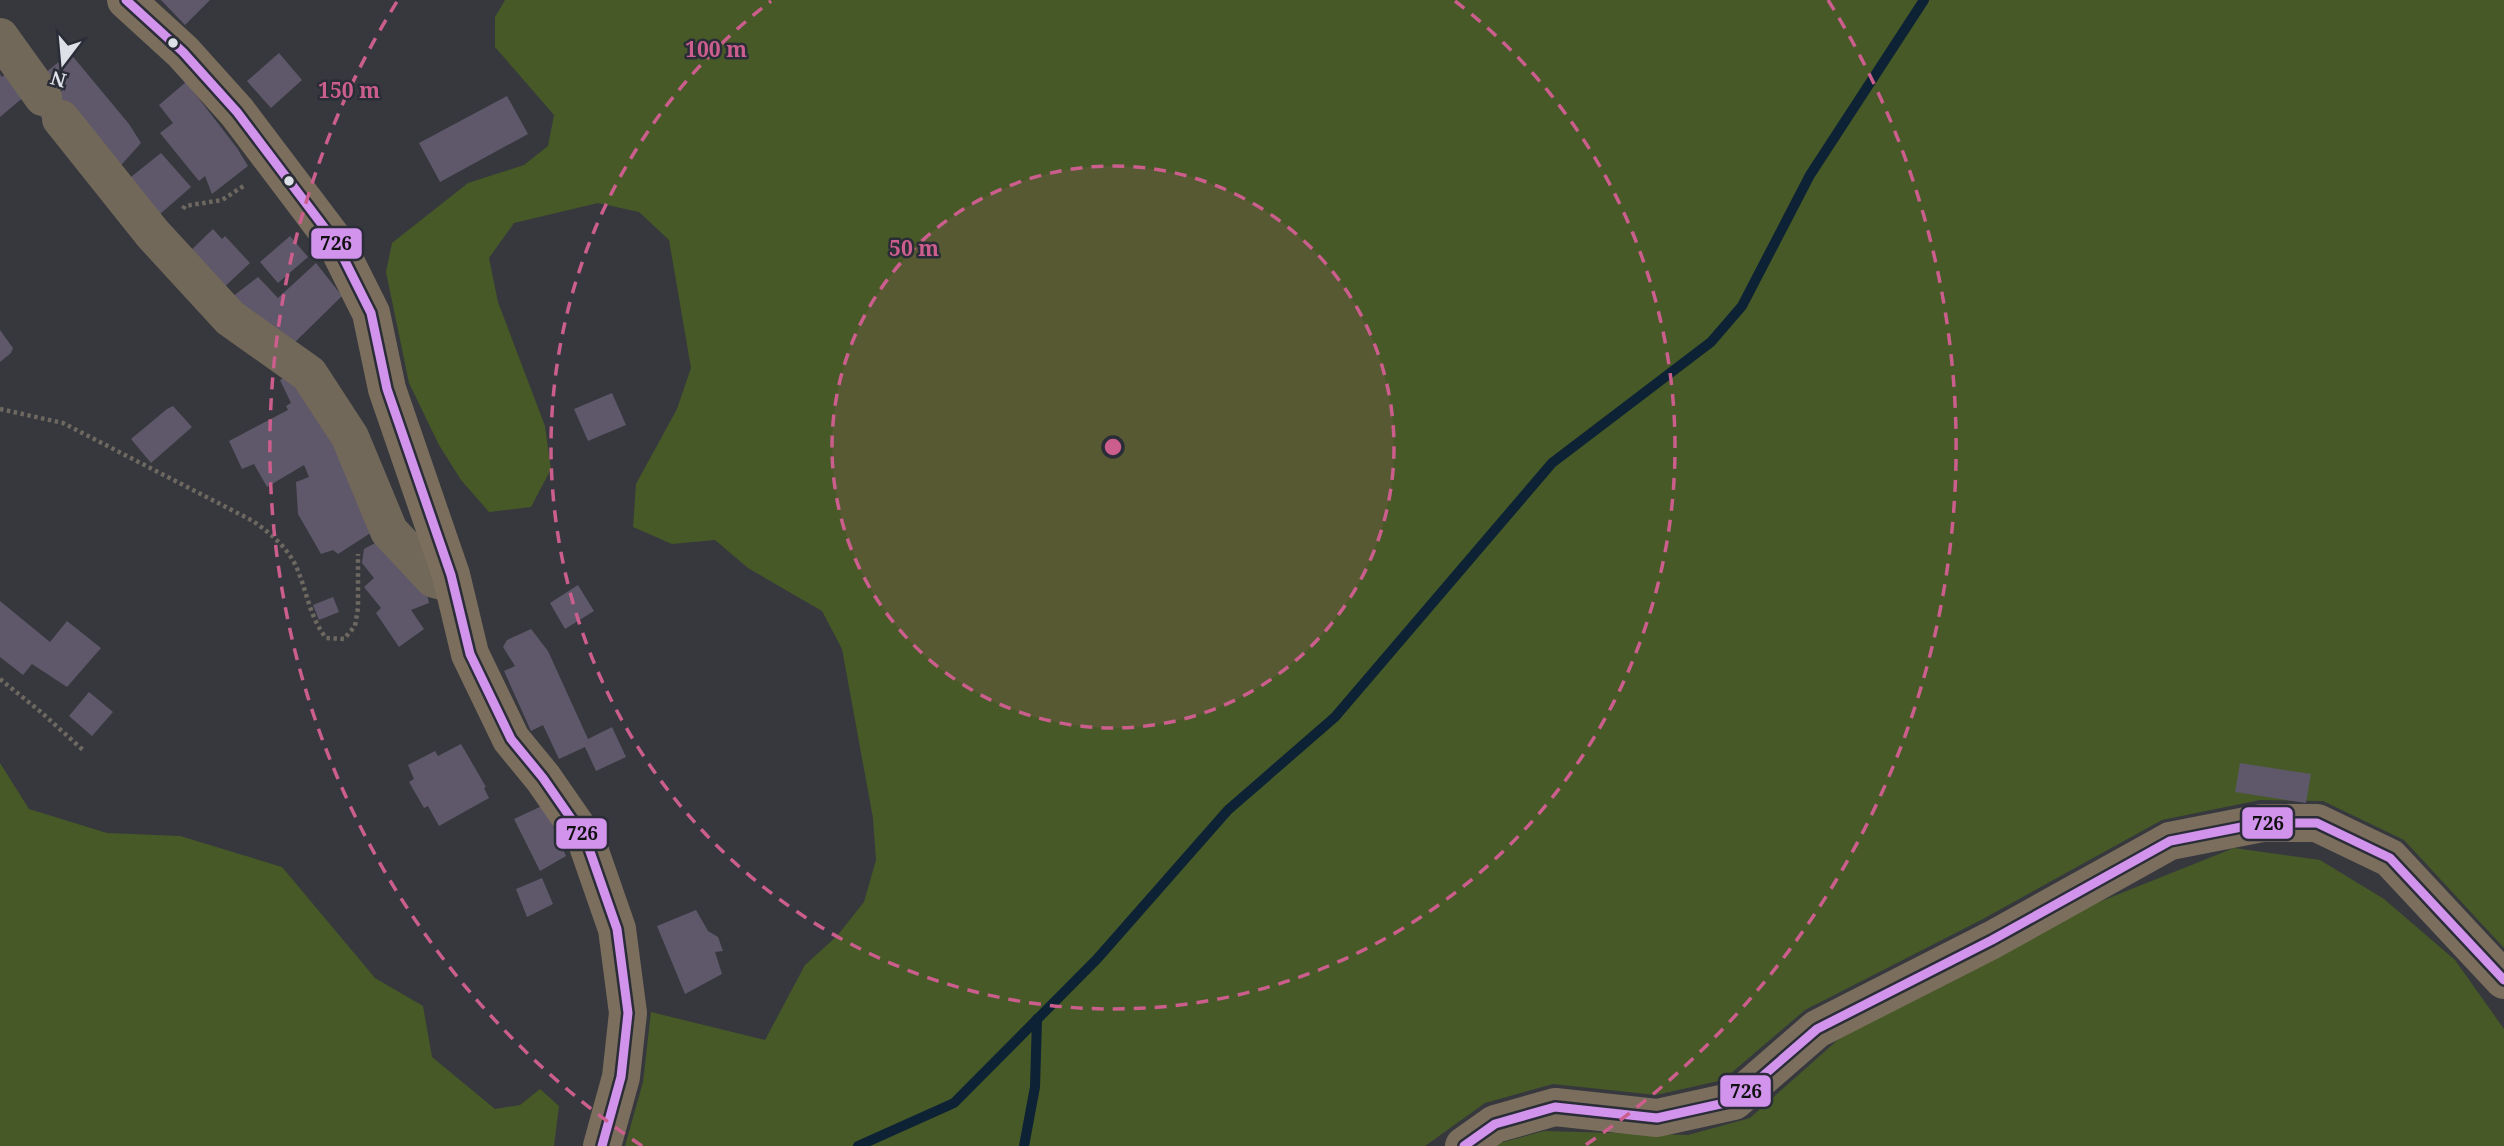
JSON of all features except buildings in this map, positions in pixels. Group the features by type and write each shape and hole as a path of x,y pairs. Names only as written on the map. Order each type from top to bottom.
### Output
{"main road":[{"path":"126,0 183,52 237,111 336,243 371,313 387,389 453,584 470,654 511,739 586,841 617,929 628,1013 621,1077 602,1146"},
{"path":"1464,1146 1495,1124 1555,1107 1657,1118 1734,1101 1817,1029 1992,940 2170,841 2262,823 2317,823 2390,858 2504,980"}],"street":[{"path":"0,37 52,108 156,238 230,318 309,374 349,437 391,533 434,579 453,584"}],"path":[{"path":"156,238 185,206 222,200 276,164"},
{"path":"0,410 63,423 253,521 273,536 292,559 316,625 326,638 344,639 355,626 358,608 358,553 363,544 387,532 391,533"},
{"path":"0,679 84,751"}],"green space":[{"path":"505,0 2504,0 2504,948 2404,840 2323,801 2260,800 2162,820 1981,920 1805,1010 1723,1080 1656,1095 1553,1084 1485,1103 1425,1146 625,1146 643,1082 651,1012 765,1040 805,965 837,936 864,902 876,860 873,818 842,649 822,611 748,568 715,540 672,544 633,527 636,484 677,409 691,368 669,240 639,212 598,203 514,223 489,258 498,302 545,426 551,469 531,507 489,512 461,480 439,445 409,383 386,272 392,243 468,183 524,165 548,146 554,115 495,47 495,17"},
{"path":"0,763 29,809 107,833 180,836 282,867 375,978 423,1006 432,1057 495,1109 520,1105 540,1089 559,1106 554,1146 0,1146"},
{"path":"2234,848 2320,860 2384,899 2455,960 2504,1029 2504,1146 1489,1146 1544,1131 1688,1135 1750,1118 1850,1029 2074,912"}],"waterway":[{"path":"858,1146 954,1103 1097,959 1228,810 1335,717 1552,463 1711,342 1742,306 1810,175 1924,0"},
{"path":"1024,1146 1035,1087 1037,1019"}],"transit line":[{"name":"726","path":"126,0 183,52 237,112 336,243 371,313 387,389 451,575 470,654 511,739 543,778 586,840 617,929 628,1013 621,1077 602,1146"},
{"name":"726","path":"1464,1146 1495,1124 1555,1107 1657,1118 1734,1101 1817,1029 1992,940 2170,841 2262,823 2317,823 2390,858 2504,980"}]}
